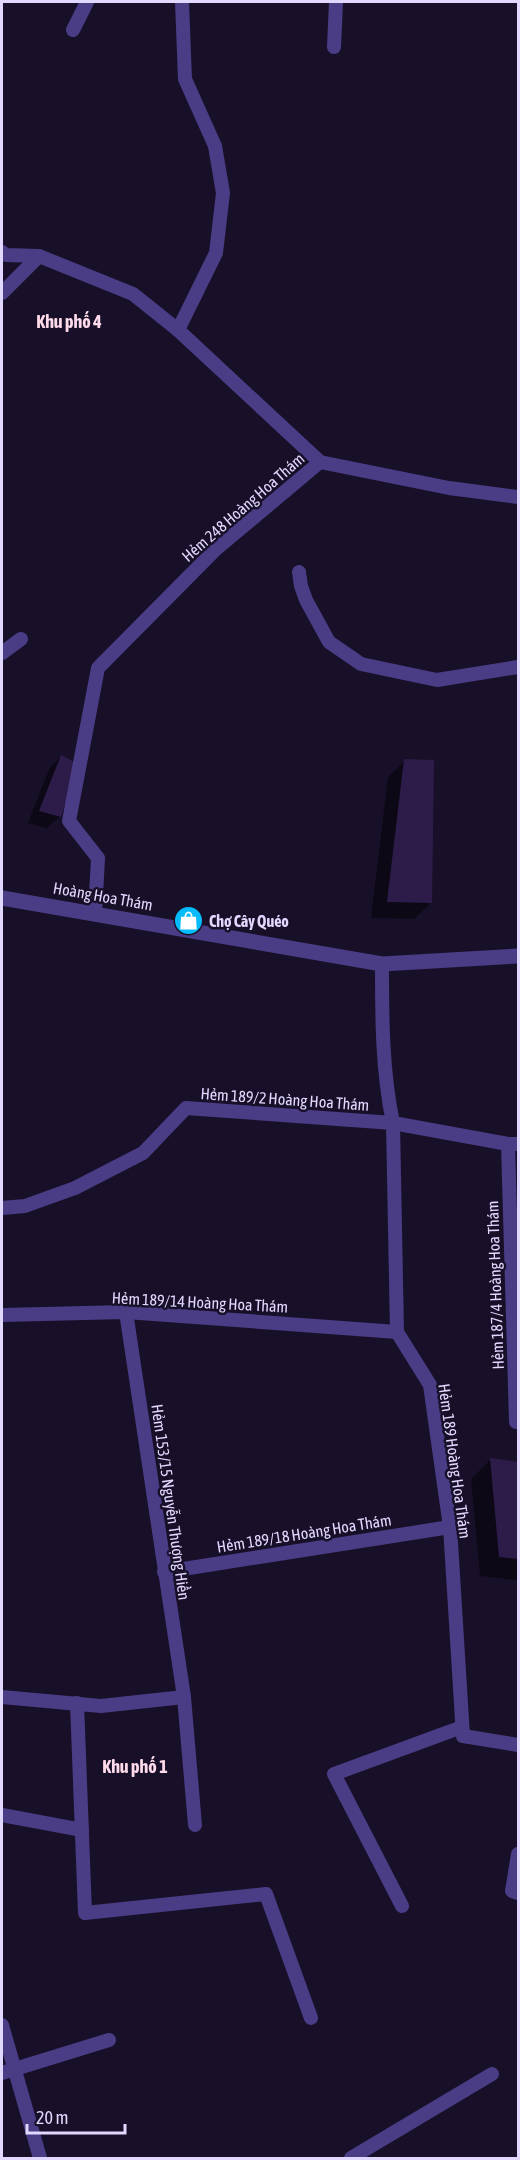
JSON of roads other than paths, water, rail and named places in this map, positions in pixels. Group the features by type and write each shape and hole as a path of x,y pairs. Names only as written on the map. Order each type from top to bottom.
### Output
{"street":[{"name":"Hoàng Hoa Thám","path":"2,898 382,964 519,956"}],"lane":[{"path":"73,30 87,2"},
{"path":"178,330 216,253 224,193 215,147 185,79 182,2"},
{"path":"334,47 336,2"},
{"name":"Hẻm 248 Hoàng Hoa Thám","path":"4,253 39,256 133,294 178,330 320,462 215,550 98,668 69,821 98,858 95,913"},
{"path":"2,293 39,256"},
{"path":"320,462 449,488 519,497"},
{"path":"299,572 306,600 329,642 361,664 437,680 519,667"},
{"path":"2,653 21,639"},
{"path":"382,964 382,1044 393,1123 397,1332"},
{"name":"Hẻm 189/2 Hoàng Hoa Thám","path":"2,1208 25,1206 75,1188 143,1153 186,1108 393,1123"},
{"name":"Hẻm 187/4 Hoàng Hoa Thám","path":"393,1123 513,1144 516,1422 519,1422"},
{"name":"Hẻm 189/14 Hoàng Hoa Thám","path":"2,1315 126,1312 397,1332"},
{"name":"Hẻm 153/15 Nguyễn Thượng Hiền","path":"126,1312 183,1697 195,1825"},
{"name":"Hẻm 189 Hoàng Hoa Thám","path":"397,1332 430,1385 450,1527 462,1727"},
{"name":"Hẻm 189/18 Hoàng Hoa Thám","path":"164,1572 450,1527"},
{"path":"2,1697 101,1706 183,1697"},
{"path":"77,1703 85,1913 267,1894 310,2018"},
{"path":"402,1906 334,1774 462,1727 463,1736 519,1745"},
{"path":"2,1815 82,1830"},
{"path":"519,1854 512,1892 519,1893"},
{"path":"2,2025 8,2071 40,2158"},
{"path":"8,2071 109,2040"},
{"path":"351,2158 492,2074"}],"place":[{"name":"Chợ Cây Quéo","path":"188,921"}],"district":[{"name":"Khu phố 4","path":"69,322"},
{"name":"Khu phố 1","path":"135,1767"}]}
